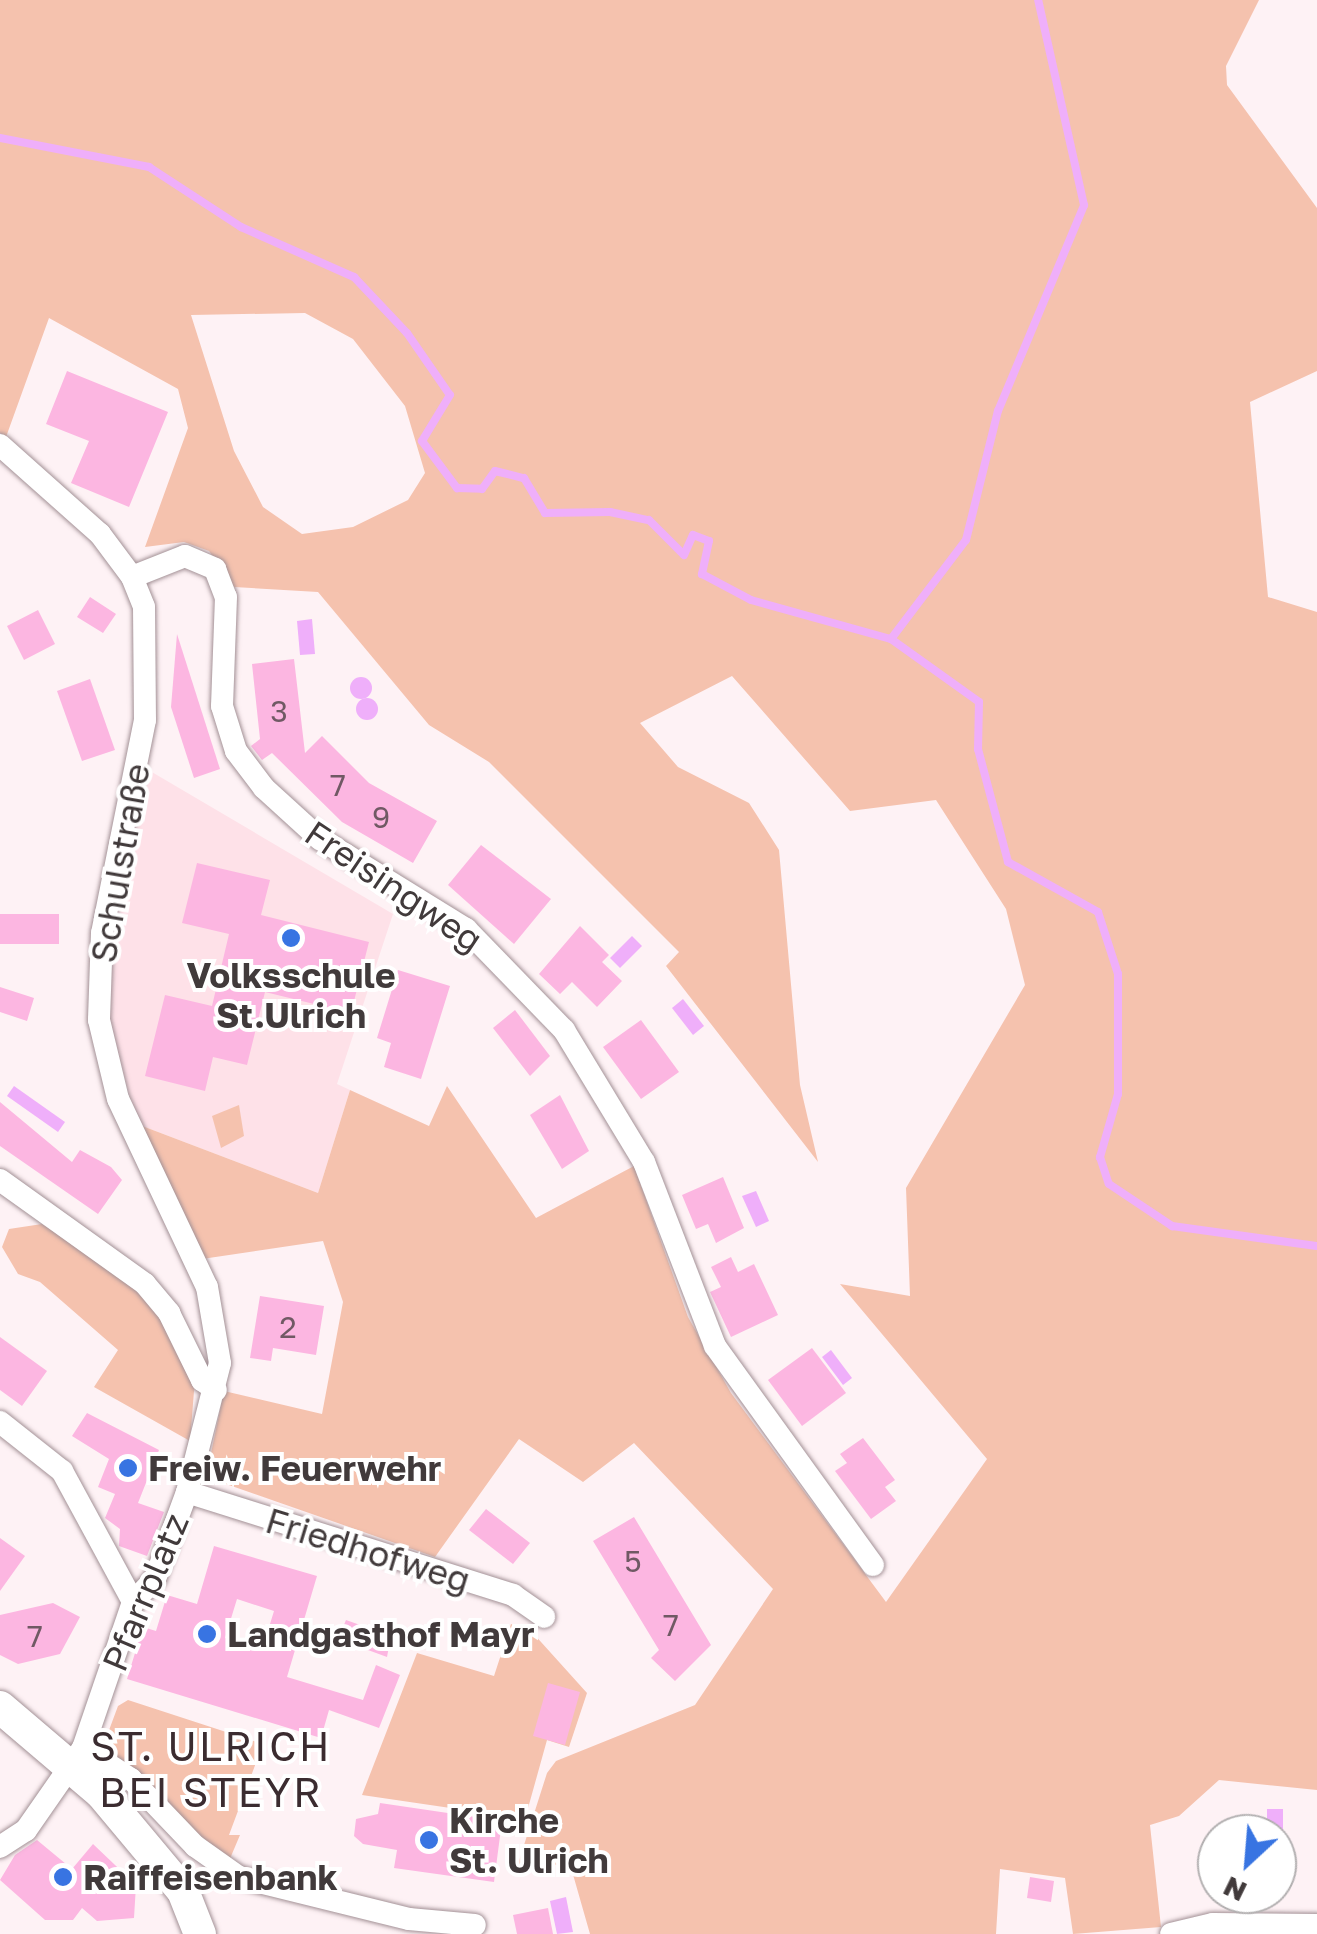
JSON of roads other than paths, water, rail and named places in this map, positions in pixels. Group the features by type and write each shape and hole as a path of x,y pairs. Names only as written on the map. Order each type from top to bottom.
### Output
{"street":[{"name":"Schulstraße","path":"0,444 61,493 132,577 149,636 149,680 102,933 100,1020 118,1099 207,1287 218,1325 216,1390 187,1492"},
{"name":"Freisingweg","path":"132,577 185,556 216,569 226,597 222,706 236,750 292,816 343,855 466,929 564,1030 644,1162 716,1346 873,1565"},
{"path":"0,1180 145,1284 169,1313 202,1380 216,1390"},
{"path":"0,1422 62,1471 132,1602"},
{"name":"Pfarrplatz","path":"0,1847 26,1830 78,1756 132,1602 154,1579 187,1492"},
{"name":"Friedhofweg","path":"187,1492 514,1596 544,1617"},
{"path":"0,1707 78,1756 130,1780 196,1846 239,1877 409,1919 474,1924"},
{"path":"78,1756 184,1890 200,1934"},
{"path":"1171,1934 1213,1924 1317,1926"}],"waterway":[{"path":"891,639 966,540 998,411 1084,205 1038,0"},
{"path":"0,138 149,167 241,227 354,277 407,333 450,395 422,441 457,488 482,489 495,471 524,478 545,513 610,512 649,520 684,555 693,535 709,541 702,574 751,600 891,639 979,702 978,749 1008,862 1098,912 1118,974 1118,1094 1100,1157 1109,1184 1172,1226 1317,1246"}],"place":[{"name":"Volksschule St.Ulrich","path":"291,938"},
{"name":"Freiw. Feuerwehr","path":"128,1468"},
{"name":"Landgasthof Mayr","path":"207,1634"},
{"name":"Kirche St. Ulrich","path":"429,1840"},
{"name":"Raiffeisenbank","path":"63,1877"}],"district":[{"name":"ST. ULRICH BEI STEYR","path":"211,1769"}]}
